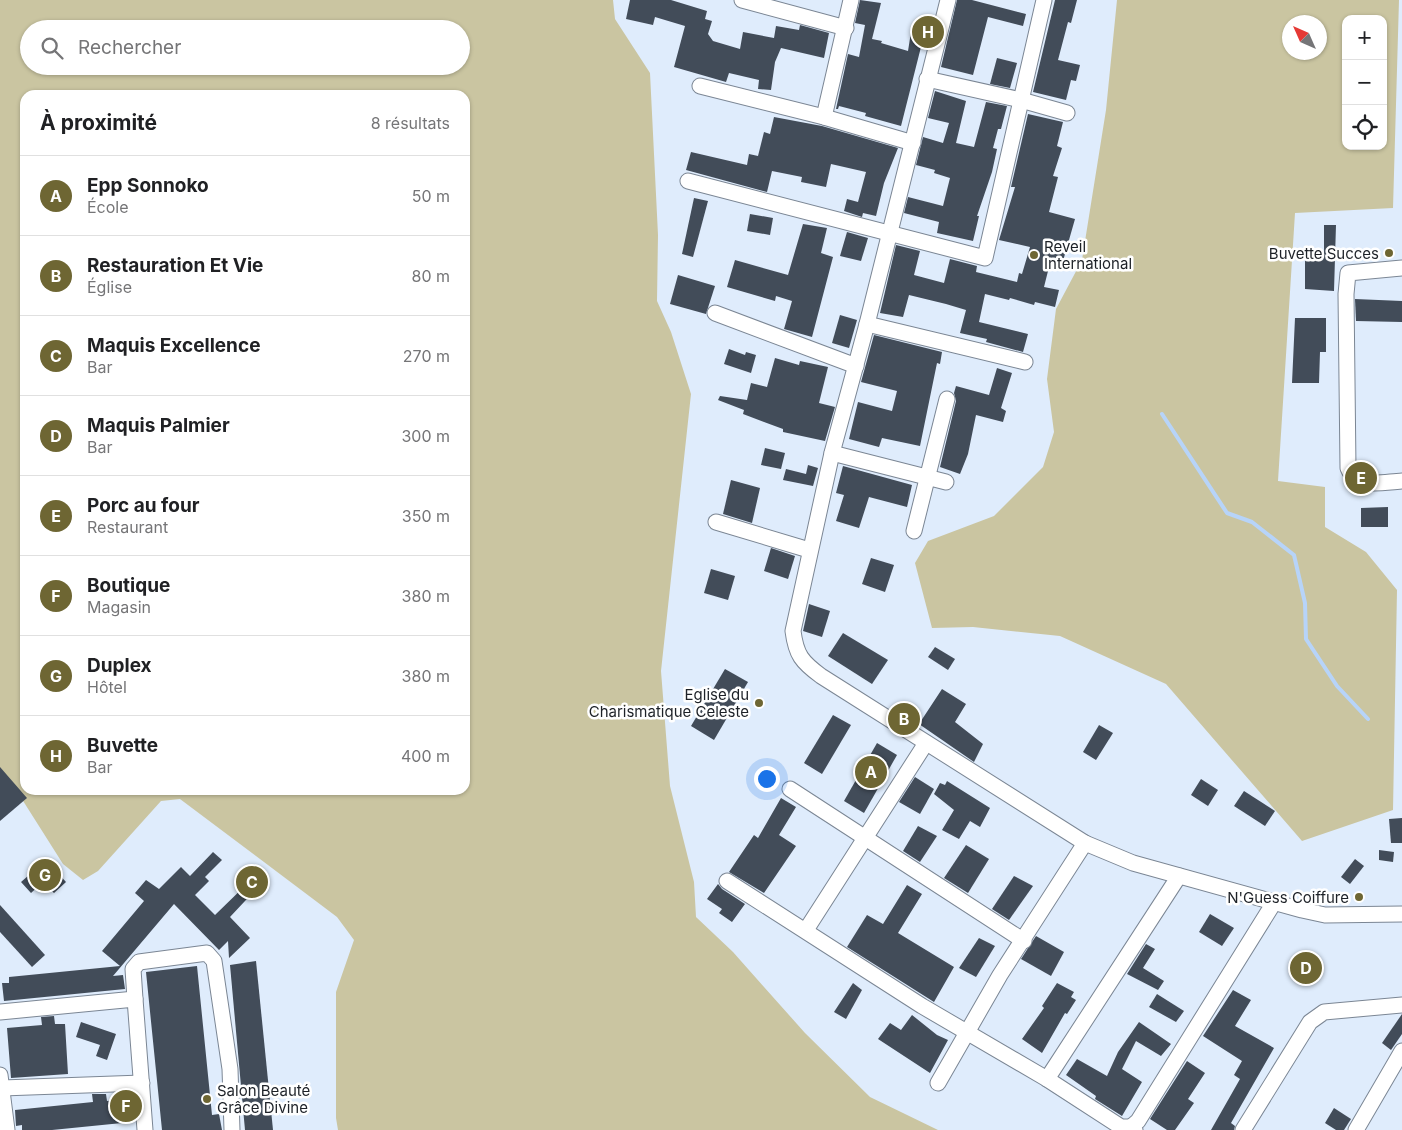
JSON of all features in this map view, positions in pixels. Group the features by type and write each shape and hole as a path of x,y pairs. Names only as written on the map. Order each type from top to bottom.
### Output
{"street":[{"path":"742,0 846,28"},
{"path":"824,116 851,0"},
{"path":"948,0 926,79 913,143 832,453 809,550 793,631 795,646 803,662 821,676 1085,843 1133,863 1325,915 1402,914"},
{"path":"688,181 985,258 1044,0"},
{"path":"926,79 1021,100 1067,113"},
{"path":"700,86 824,116 913,143"},
{"path":"1402,268 1348,273 1346,276 1346,304 1348,468 1351,477 1361,483 1402,481"},
{"path":"715,312 856,366"},
{"path":"867,324 1025,362"},
{"path":"914,531 947,399"},
{"path":"832,453 946,482"},
{"path":"716,522 809,550"},
{"path":"806,930 926,742"},
{"path":"790,789 1024,941"},
{"path":"938,1082 965,1032 1085,843"},
{"path":"1047,1079 1179,876"},
{"path":"727,881 965,1032 1047,1079 1121,1127 1133,1129 1274,901"},
{"path":"145,1130 133,969 140,962 207,953 214,961 230,1069 232,1130"},
{"path":"0,1012 135,999"},
{"path":"1243,1130 1310,1022 1317,1015 1324,1012 1402,1005"},
{"path":"1356,1130 1402,1051"},
{"path":"7,1130 1,1082 142,1082"}],"shaded area":[{"path":"0,0 613,0 615,19 650,73 658,235 657,301 671,332 691,394 661,671 670,786 694,882 696,917 733,952 805,1033 870,1097 938,1130 338,1130 336,1118 336,992 354,940 337,917 180,799 161,801 98,871 83,880 63,864 13,785 0,772"},
{"path":"1117,0 1399,0 1393,208 1295,213 1278,481 1325,487 1325,527 1366,552 1397,590 1393,810 1302,841 1166,684 1060,636 973,627 932,628 915,563 928,541 994,516 1043,467 1054,432 1047,379 1056,309 1082,260 1106,110"}],"building":[{"path":"630,0 671,0 707,11 705,19 712,21 708,34 713,41 740,49 743,32 774,38 776,26 799,30 800,25 829,33 824,58 781,48 775,62 771,90 758,89 759,80 729,73 726,82 674,67 685,26 655,17 653,25 626,19"},
{"path":"860,0 881,3 872,39 882,41 881,43 908,51 912,26 929,30 927,44 922,43 901,126 865,116 866,113 839,106 836,109 848,54 859,57 865,25 855,23"},
{"path":"957,0 972,0 1026,14 1023,26 988,17 973,75 941,67"},
{"path":"1055,0 1077,0 1071,23 1068,22 1058,60 1080,65 1076,81 1071,80 1066,100 1033,92"},
{"path":"997,58 1017,63 1010,88 990,84"},
{"path":"935,91 966,101 956,143 974,147 986,102 1007,106 1001,129 998,129 993,148 997,149 992,172 977,216 979,216 973,241 937,233 939,222 904,213 908,197 943,206 950,178 934,173 935,170 916,165 923,137 943,143 949,123 928,118"},
{"path":"1028,114 1063,122 1057,146 1062,148 1053,176 1058,177 1049,212 1075,219 1063,261 1059,260 1057,269 1049,267 1044,287 1059,290 1055,307 1035,302 1034,305 1010,298 1009,300 985,294 979,322 1028,334 1023,352 986,342 987,339 960,333 966,310 946,304 909,295 903,317 880,313 896,245 920,251 914,275 944,283 950,259 977,266 976,272 1017,282 1019,273 1022,274 1030,247 999,240 1015,187 1011,187"},
{"path":"774,117 822,126 898,148 884,183 876,216 863,213 862,217 844,211 847,199 858,202 866,172 831,164 826,187 801,182 802,177 772,171 767,192 686,170 691,152 747,165 749,154 758,156 764,132 770,134"},
{"path":"694,198 708,201 693,257 682,254"},
{"path":"750,214 773,218 770,235 747,231"},
{"path":"803,224 827,228 821,253 833,257 812,337 784,329 792,301 776,296 775,301 727,287 735,260 788,275"},
{"path":"1324,225 1336,225 1334,291 1305,289 1305,253 1324,253"},
{"path":"847,232 868,238 861,261 840,256"},
{"path":"678,275 715,286 706,314 670,304"},
{"path":"1355,299 1402,301 1402,322 1356,321"},
{"path":"840,315 857,320 849,348 832,343"},
{"path":"1295,318 1326,318 1326,352 1320,352 1319,383 1292,383"},
{"path":"874,335 942,352 940,364 937,363 920,446 882,438 879,447 849,439 858,402 892,411 897,391 861,382"},
{"path":"729,349 745,355 746,352 756,355 751,373 724,364"},
{"path":"775,358 799,365 800,361 828,367 819,403 835,407 825,441 783,432 783,429 743,414 744,410 718,400 720,396 747,400 751,383 767,387"},
{"path":"997,368 1012,373 1001,408 1006,411 1003,422 976,415 968,454 960,474 940,467 956,401 954,393 956,386 989,395"},
{"path":"765,448 785,453 781,469 761,465"},
{"path":"808,465 818,468 813,486 783,480 786,469 806,474"},
{"path":"843,466 912,485 907,507 869,497 859,528 836,521 844,495 836,493"},
{"path":"731,480 760,488 752,523 723,514"},
{"path":"1388,507 1388,527 1361,527 1361,508"},
{"path":"771,548 795,556 788,579 764,571"},
{"path":"871,558 894,565 885,592 862,584"},
{"path":"711,569 735,576 728,600 704,593"},
{"path":"809,604 830,611 822,637 803,631"},
{"path":"843,633 888,660 872,684 828,656"},
{"path":"935,647 955,659 948,670 928,657"},
{"path":"725,669 748,682 714,740 691,726"},
{"path":"942,689 966,704 955,722 983,744 974,762 919,724"},
{"path":"833,715 851,725 822,774 804,763"},
{"path":"1099,725 1113,733 1096,760 1083,752"},
{"path":"877,743 897,755 864,813 844,801"},
{"path":"0,767 20,790 20,795 24,795 27,798 0,821"},
{"path":"915,777 934,789 920,814 899,802"},
{"path":"1201,779 1218,790 1208,806 1191,795"},
{"path":"947,781 990,808 980,827 970,821 959,839 942,830 954,810 934,794 940,783 945,785"},
{"path":"1244,791 1275,811 1265,826 1234,806"},
{"path":"781,798 796,807 779,835 796,846 764,893 729,872 754,835 758,838"},
{"path":"1402,818 1402,843 1391,843 1389,819"},
{"path":"918,826 937,836 920,862 903,851"},
{"path":"966,845 989,859 968,893 944,878"},
{"path":"1379,850 1394,852 1393,862 1379,860"},
{"path":"213,852 222,860 205,877 209,881 195,895 215,915 252,879 259,886 230,917 250,938 229,958 228,941 219,950 174,904 113,976 123,975 125,989 4,1001 2,983 9,983 9,977 120,966 102,951 144,901 135,893 146,880 159,889 181,867 190,876"},
{"path":"1355,859 1364,866 1350,884 1341,877"},
{"path":"44,862 55,875 57,872 66,882 54,893 43,882 31,893 21,882"},
{"path":"1014,876 1033,886 1009,920 992,909"},
{"path":"718,884 722,889 745,904 732,922 719,913 722,909 707,899"},
{"path":"907,885 922,894 898,933 954,967 934,1002 847,947 867,915 883,924"},
{"path":"0,905 45,955 32,967 0,932"},
{"path":"1210,914 1234,928 1222,946 1199,932"},
{"path":"1036,936 1064,952 1051,976 1021,959"},
{"path":"979,938 995,946 976,977 959,968"},
{"path":"1146,944 1155,949 1143,968 1164,981 1158,990 1127,974"},
{"path":"256,961 273,1130 245,1130 230,965"},
{"path":"197,966 212,1115 219,1114 222,1130 162,1130 146,972"},
{"path":"853,983 862,990 846,1019 834,1012"},
{"path":"1057,983 1074,992 1071,997 1076,1000 1067,1014 1065,1013 1042,1053 1022,1039 1044,1008 1042,1006"},
{"path":"1233,990 1251,1000 1235,1026 1274,1048 1231,1123 1235,1126 1234,1130 1211,1130 1240,1079 1234,1075 1242,1061 1203,1036"},
{"path":"1157,994 1184,1011 1176,1022 1149,1007"},
{"path":"1402,1014 1402,1034 1391,1050 1382,1043"},
{"path":"912,1015 937,1035 948,1040 930,1073 878,1039 890,1023 901,1030"},
{"path":"54,1016 55,1024 65,1024 68,1074 11,1078 7,1028 42,1025 41,1017"},
{"path":"81,1022 116,1034 107,1060 96,1056 100,1045 76,1037"},
{"path":"1139,1022 1171,1044 1161,1056 1136,1041 1122,1069 1142,1082 1122,1116 1095,1099 1096,1096 1066,1075 1077,1059 1107,1076 1118,1052"},
{"path":"1187,1061 1205,1073 1188,1099 1194,1103 1175,1130 1167,1130 1150,1119"},
{"path":"92,1094 106,1094 107,1101 129,1099 132,1122 52,1130 22,1130 22,1125 16,1126 15,1110 93,1102"},
{"path":"1334,1108 1351,1119 1344,1130 1336,1130 1325,1123"}],"waterway":[{"path":"1162,414 1227,513 1252,522 1294,555 1305,603 1306,639 1337,686 1368,719"}],"place":[{"name":"Buvette","path":"928,32"},
{"name":"Buvette Succes","path":"1389,253"},
{"name":"Reveil International","path":"1034,255"},
{"name":"Porc au four","path":"1361,478"},
{"name":"Eglise du Charismatique Celeste","path":"759,703"},
{"name":"Restauration Et Vie","path":"904,719"},
{"name":"Epp Sonnoko","path":"871,772"},
{"name":"Duplex","path":"45,875"},
{"name":"Maquis Excellence","path":"252,882"},
{"name":"N'Guess Coiffure","path":"1359,897"},
{"name":"Maquis Palmier","path":"1306,968"},
{"name":"Salon Beauté Grâce Divine","path":"207,1099"},
{"name":"Boutique","path":"126,1106"}]}
